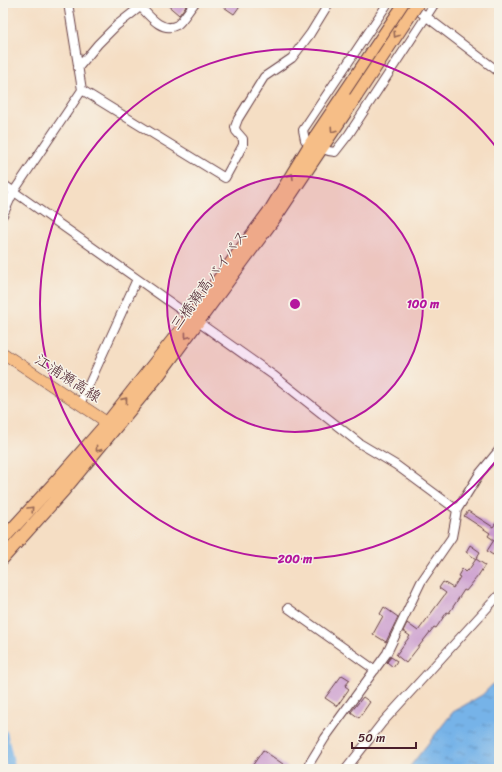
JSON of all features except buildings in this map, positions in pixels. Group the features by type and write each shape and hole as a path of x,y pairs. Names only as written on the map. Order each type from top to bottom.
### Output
{"highway":[{"name":"三橋瀬高バイパス","path":"350,95 405,3"},
{"name":"三橋瀬高バイパス","path":"3,538 158,376 194,320 350,95 418,3"},
{"name":"三橋瀬高バイパス","path":"3,558 64,490 112,425"}],"main road":[{"name":"江浦瀬高線","path":"3,353 112,425"}],"street":[{"path":"3,215 14,192 82,90 68,3"},
{"path":"78,68 98,44 139,5 155,22 162,27 170,27 177,25 195,3"},
{"path":"82,90 225,178 243,146 243,139 235,128 238,119 264,77 292,58 310,34 329,3"},
{"path":"388,3 303,130 305,140 328,151 335,152 349,134 435,3"},
{"path":"409,3 499,72"},
{"path":"3,184 273,375 359,443 396,466 457,510"},
{"path":"80,404 137,279"},
{"path":"306,769 325,738 387,653 421,582 452,537 457,510 480,473 499,450"},
{"path":"3,538 13,548"},
{"path":"346,769 382,723 499,595"},
{"path":"288,608 375,670"}],"water":[{"path":"499,678 499,769 408,769 453,712 482,695"}],"waterway":[{"path":"3,734 11,769"}]}
